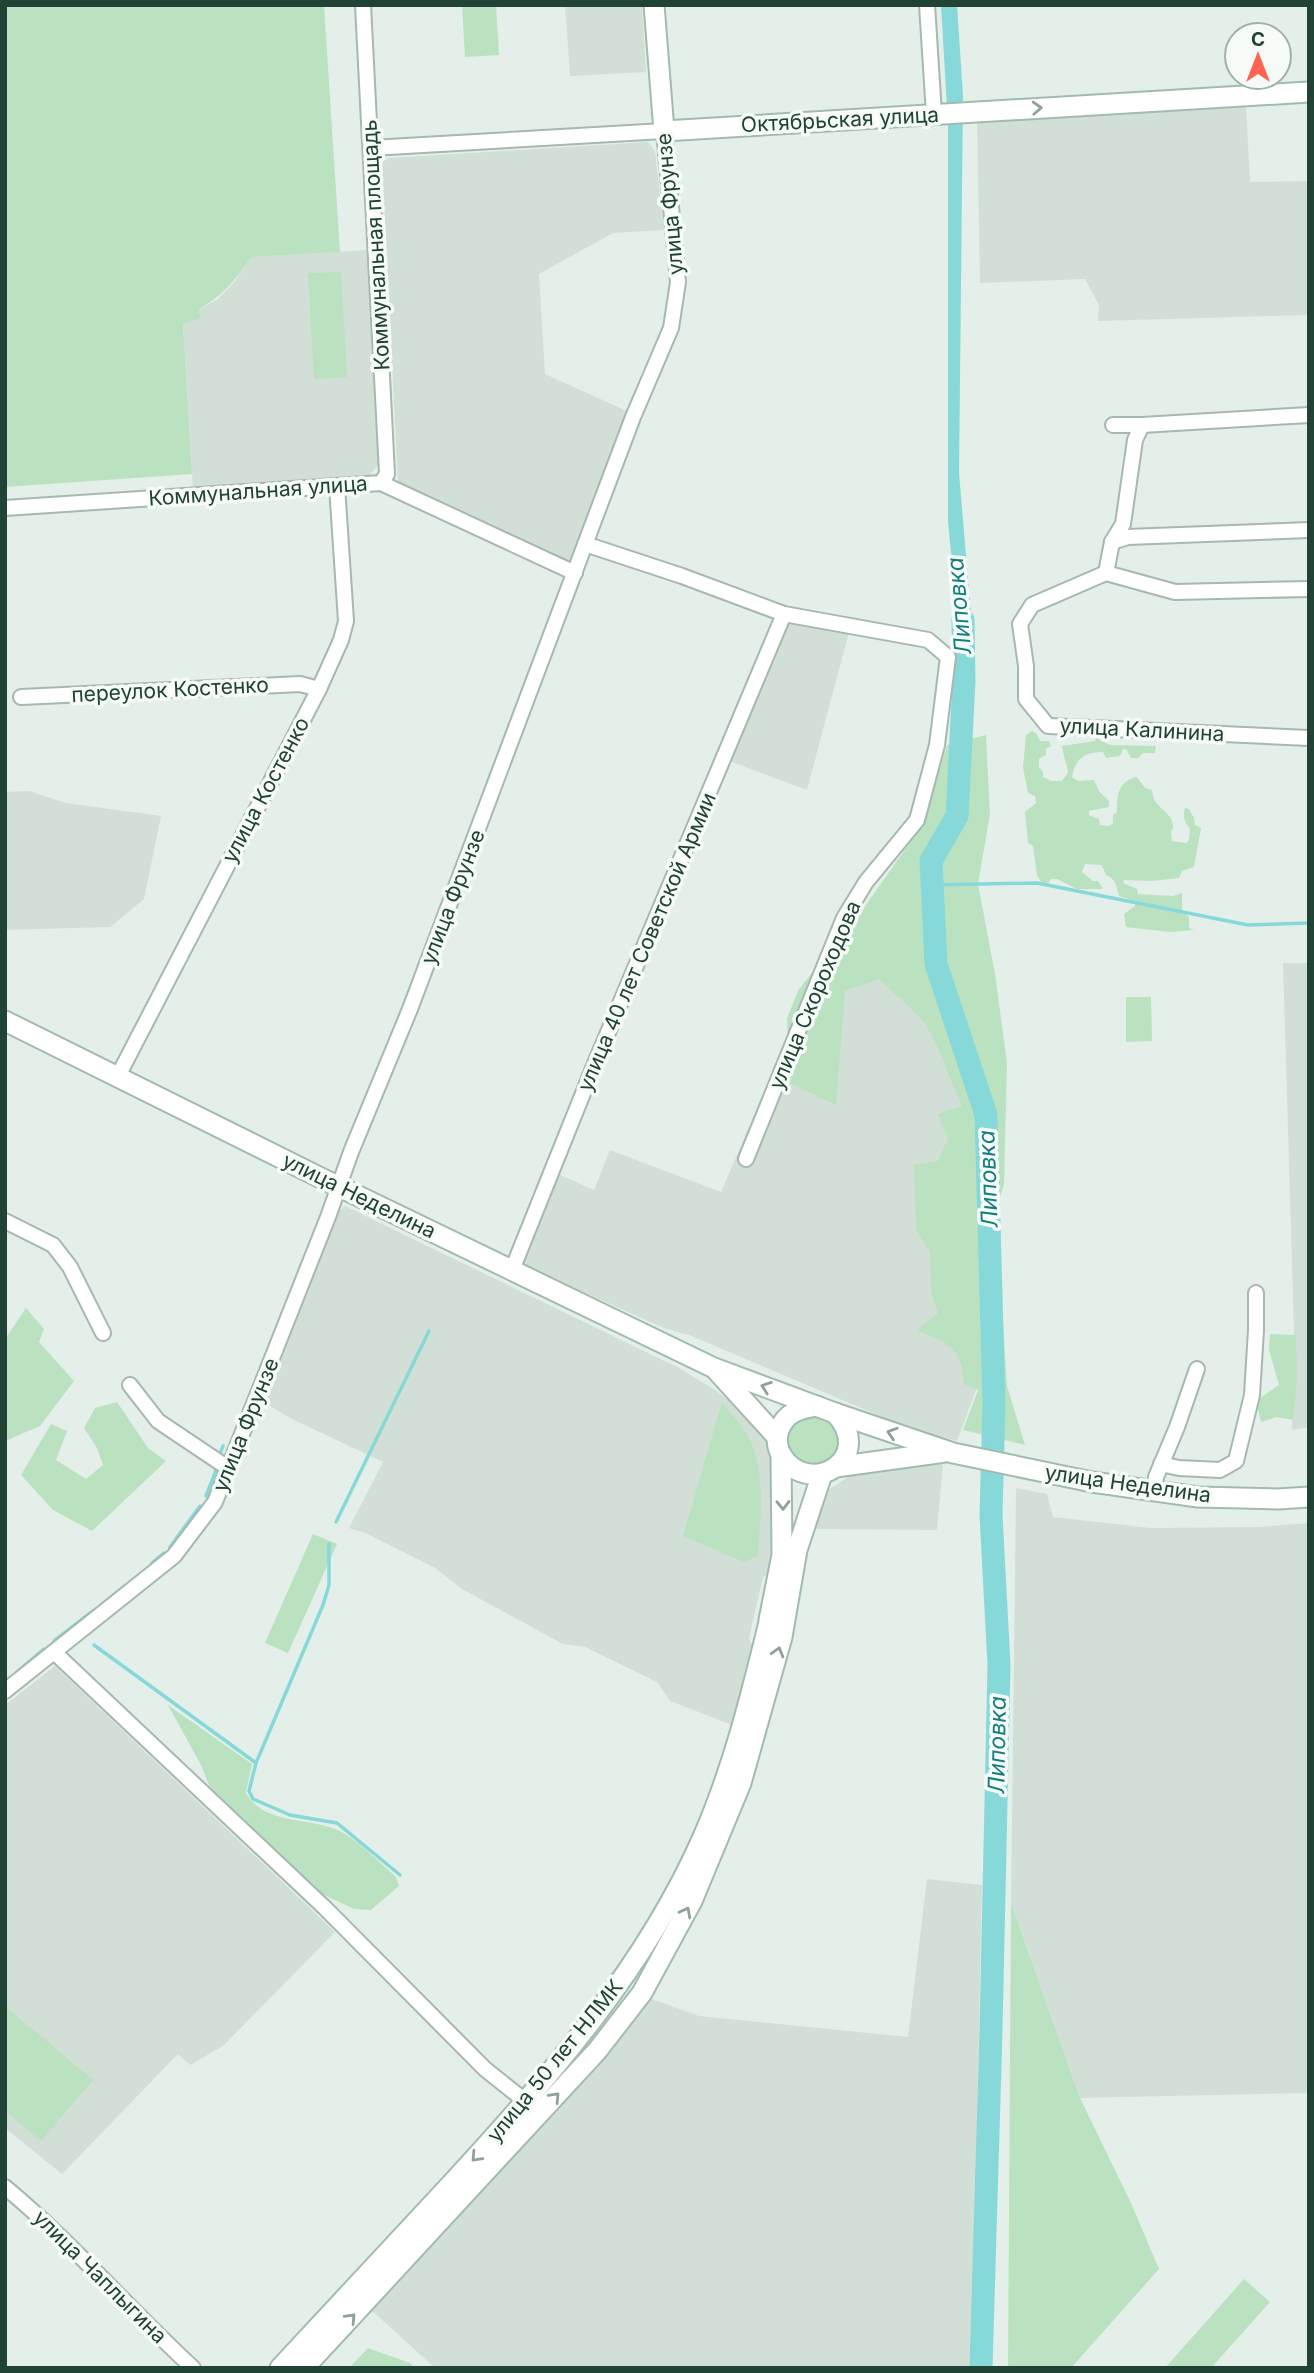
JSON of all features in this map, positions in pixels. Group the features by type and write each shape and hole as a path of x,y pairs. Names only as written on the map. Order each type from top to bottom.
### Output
{"main road":[{"name":"улица Фрунзе","path":"654,5 664,131"},
{"name":"Октябрьская улица","path":"664,131 1309,92"},
{"name":"улица Неделина","path":"5,1021 714,1368 826,1410 951,1452 1154,1492 1198,1497 1309,1497"},
{"path":"714,1368 779,1446 790,1466 806,1474 951,1452"},
{"path":"779,1446 786,1418 793,1412 826,1410 845,1424 849,1436 849,1450 844,1460 829,1471"},
{"name":"улица 50 лет НЛМК","path":"280,2368 495,2136 606,2004 677,1890 704,1837 744,1726 778,1579 783,1525 779,1446"},
{"name":"улица 50 лет НЛМК","path":"304,2368 597,2051 642,1993 692,1901 741,1783 782,1637 797,1550 829,1471"}],"street":[{"name":"Коммунальная площадь","path":"363,5 387,474 381,483"},
{"path":"927,5 937,114"},
{"name":"Октябрьская улица","path":"371,148 664,131"},
{"name":"улица Фрунзе","path":"5,1691 174,1556 215,1502 420,984 633,417 671,328 678,282 664,131"},
{"path":"1114,425 1309,415"},
{"path":"1142,425 1135,440 1123,524 1112,542 1106,573 1175,592 1309,589"},
{"name":"Коммунальная улица","path":"5,508 381,483 575,573"},
{"name":"улица Костенко","path":"118,1076 341,640 346,621 337,486"},
{"path":"1112,542 1128,537 1309,530"},
{"path":"585,544 784,614"},
{"name":"улица Калинина","path":"1106,573 1032,606 1020,624 1026,666 1026,699 1048,726 1309,738"},
{"name":"улица Скороходова","path":"746,1159 844,918 866,882 917,820 937,745 948,657 928,640 784,614"},
{"name":"улица 40 лет Советской Армии","path":"512,1270 596,1061 784,614"},
{"name":"переулок Костенко","path":"21,697 300,684 318,689"},
{"path":"5,1221 53,1245 70,1267 103,1332"},
{"path":"1161,1464 1179,1468 1220,1470 1236,1461 1252,1395 1256,1293"},
{"path":"1154,1492 1156,1477 1197,1369"},
{"path":"130,1385 158,1421 228,1468"},
{"path":"54,1653 324,1908 485,2069 525,2101"},
{"name":"улица Чаплыгина","path":"5,2187 54,2230 193,2368"}],"shaded area":[{"path":"565,5 642,5 646,72 570,76"},
{"path":"1246,105 1250,182 1309,181 1309,315 1098,321 1099,305 1085,279 980,283 977,118"},
{"path":"648,142 655,151 664,230 613,233 539,274 545,374 629,412 570,563 403,488 398,483 382,161 390,158"},
{"path":"368,250 380,463 367,478 193,489 183,324 200,318 198,310 218,299 235,281 251,257"},
{"path":"785,620 849,632 807,790 727,760"},
{"path":"29,791 66,803 161,816 144,899 110,927 5,930 5,792"},
{"path":"825,952 934,985 971,1105 978,1385 957,1441 906,1427 689,1335 666,1329 519,1263 558,1174 594,1190 610,1150 721,1192"},
{"path":"1283,963 1309,963 1309,1427 1292,1430 1294,1332"},
{"path":"345,1206 679,1368 748,1415 767,1441 775,1464 777,1514 769,1574 763,1577 749,1638 753,1649 735,1726 670,1701 657,1682 585,1647 563,1644 462,1589 435,1568 365,1533 349,1528 383,1462 290,1418 265,1403 337,1213"},
{"path":"910,1464 943,1464 937,1530 807,1529 823,1493 853,1474"},
{"path":"1016,1488 1047,1494 1053,1517 1150,1528 1258,1527 1309,1523 1309,2093 1080,2098 1011,1903"},
{"path":"55,1666 335,1932 223,2046 190,2065 178,2054 62,2174 5,2128 5,1705"},
{"path":"927,1879 982,1885 972,2368 435,2368 369,2308 649,1998 699,2016 908,2037"}],"green space":[{"path":"5,5 324,5 340,252 251,257 228,287 198,310 201,318 183,324 192,474 5,487"},
{"path":"462,5 496,5 499,55 465,57"},
{"path":"341,272 347,377 314,379 308,273"},
{"path":"1032,731 1040,741 1049,741 1051,746 1046,749 1046,755 1039,759 1039,767 1043,777 1051,781 1062,781 1068,773 1062,746 1095,741 1096,738 1110,745 1156,746 1155,753 1143,753 1138,758 1131,758 1126,749 1123,749 1120,756 1106,758 1103,752 1091,753 1082,757 1072,777 1078,781 1094,780 1099,791 1109,801 1109,807 1089,811 1089,815 1099,819 1100,825 1109,826 1113,823 1122,785 1137,777 1145,788 1152,790 1155,801 1172,820 1172,841 1186,843 1189,840 1190,829 1184,814 1185,808 1189,809 1195,825 1201,828 1194,867 1182,871 1179,878 1124,880 1123,883 1137,889 1138,894 1173,896 1182,893 1182,911 1189,917 1189,928 1194,930 1170,932 1126,927 1124,914 1135,906 1135,901 1119,896 1115,883 1106,875 1102,865 1085,864 1082,872 1093,881 1098,881 1103,889 1077,889 1057,879 1051,879 1047,885 1043,885 1037,875 1033,846 1028,843 1025,812 1036,803 1035,796 1028,793 1023,767 1026,735"},
{"path":"986,735 990,814 978,884 995,974 1007,1063 1004,1185 978,1262 983,1273 984,1316 1003,1323 1007,1386 1025,1445 963,1430 978,1390 964,1384 960,1362 952,1348 918,1331 938,1313 931,1292 930,1252 916,1230 914,1165 938,1161 948,1138 938,1114 962,1106 937,1045 926,1026 879,979 845,991 836,1105 789,1083 787,1018 799,989 863,909 923,824 947,745"},
{"path":"1126,997 1151,997 1152,1041 1126,1042"},
{"path":"26,1308 44,1329 39,1342 74,1381 40,1426 5,1441 5,1339"},
{"path":"1270,1334 1296,1335 1297,1381 1293,1420 1277,1417 1261,1422 1256,1401 1279,1385 1269,1350"},
{"path":"117,1402 148,1448 166,1461 92,1531 53,1510 21,1475 51,1424 67,1431 56,1460 86,1479 103,1465 97,1448 84,1428 95,1408"},
{"path":"722,1402 748,1437 759,1469 761,1498 758,1556 744,1562 683,1536"},
{"path":"821,1412 844,1438 834,1462 807,1468 788,1447 788,1435 796,1420"},
{"path":"313,1534 337,1544 288,1653 265,1643"},
{"path":"168,1705 252,1764 246,1793 255,1804 278,1816 319,1824 345,1834 396,1877 399,1886 371,1910 354,1909 322,1894 304,1881 214,1798 201,1765"},
{"path":"1011,1903 1080,2098 1131,2203 1159,2269 1071,2368 1008,2368"},
{"path":"5,2006 93,2080 41,2141 5,2111"},
{"path":"1244,2279 1270,2302 1211,2368 1165,2368"},
{"path":"368,2348 410,2363 414,2368 349,2368"}],"water":[{"path":"941,5 957,5 963,96 959,473 974,649 961,651 948,522 948,125"}],"waterway":[{"name":"Липовка","path":"963,620 964,681 957,816 931,861 936,964 986,1115 994,1404 991,1515 999,1665 981,2368"},
{"path":"933,885 1037,883 1248,925 1309,923"},
{"path":"336,1522 429,1331"},
{"path":"220,1454 223,1446"},
{"path":"206,1496 217,1468"},
{"path":"170,1547 200,1506"},
{"path":"329,1544 329,1585 323,1605 256,1763 249,1791 253,1799 290,1815 337,1823 400,1875"},
{"path":"152,1563 164,1553"},
{"path":"133,1580 149,1567"},
{"path":"102,1604 126,1585"},
{"path":"54,1641 93,1611"},
{"path":"94,1645 256,1763"},
{"path":"17,1672 44,1649"}]}
